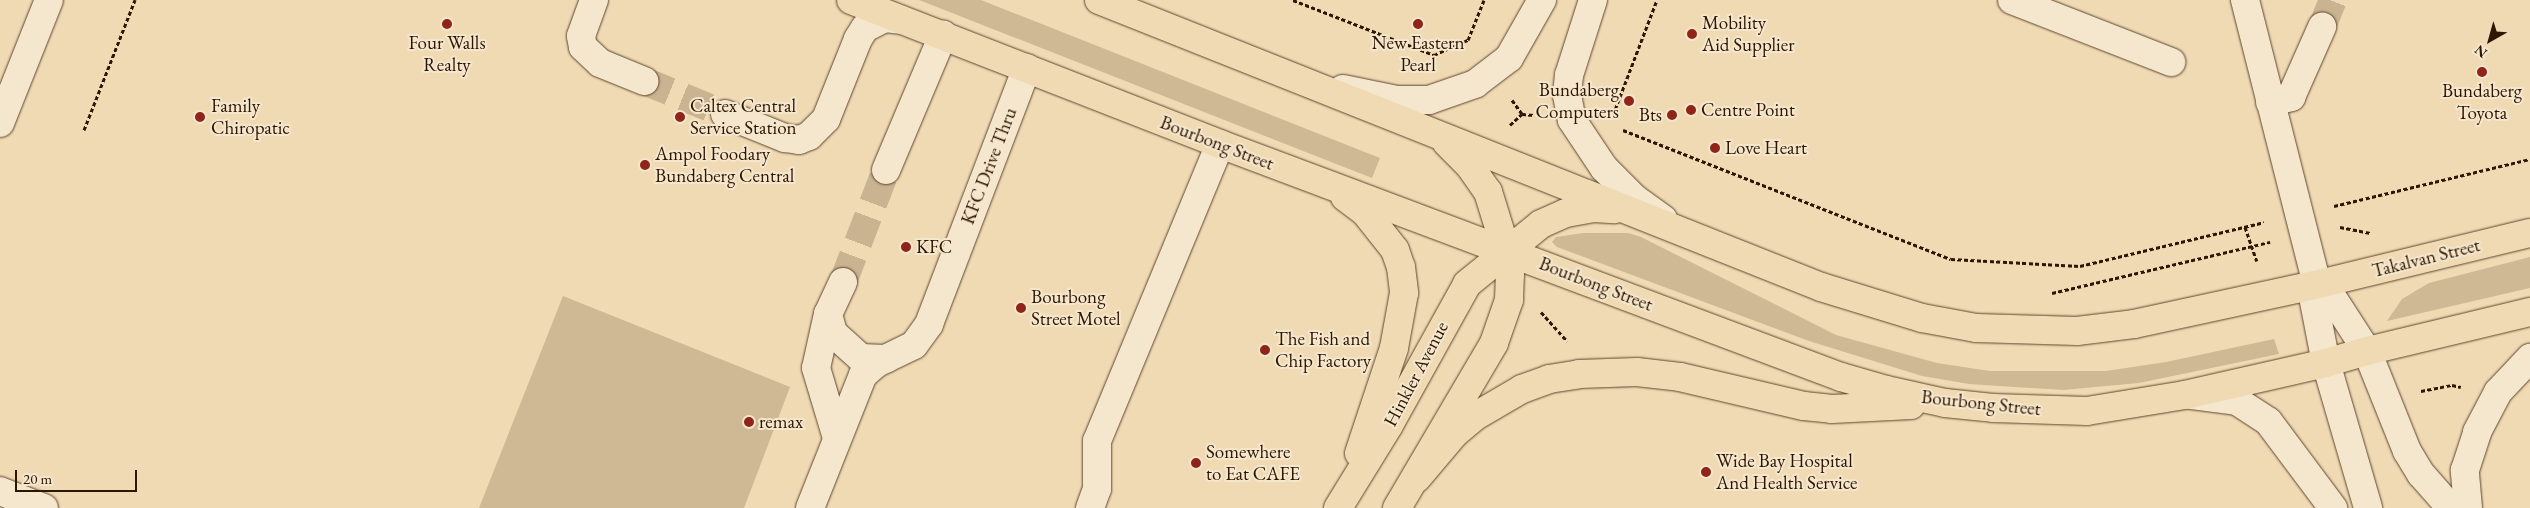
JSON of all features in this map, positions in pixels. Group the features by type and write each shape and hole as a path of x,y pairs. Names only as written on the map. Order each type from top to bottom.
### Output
{"main road":[{"name":"Bourbong Street","path":"851,0 1220,144 1841,377 1945,403 2040,411 2087,411 2186,395 2326,363 2367,351"},
{"path":"1099,0 1858,300 1922,318 1976,328 2076,331 2134,324 2317,285"},
{"path":"1397,508 1417,478 1489,351 1506,315 1510,275 1506,250 1488,192 1470,166 1435,132"},
{"path":"1328,185 1364,212 1384,234 1401,268 1404,294 1394,348 1342,502"},
{"name":"Hinkler Avenue","path":"1342,502 1389,425 1458,296 1481,270 1541,224 1566,213 1592,208 1628,210"},
{"name":"Takalvan Street","path":"2317,285 2530,233"},
{"path":"2367,351 2530,312"},
{"path":"1417,478 1454,434 1474,417 1522,389 1549,379 1579,374 1637,372 1680,377 1804,406 1832,409 1945,403"}],"street":[{"path":"0,123 49,0"},
{"path":"594,0 581,36 583,47 600,64 644,82"},
{"path":"1302,81 1397,100 1429,100 1454,94 1475,84 1509,58 1542,0"},
{"path":"1593,0 1569,75 1567,95 1572,120 1604,168 1634,198 1678,230"},
{"path":"2012,0 2171,62"},
{"path":"2245,0 2281,99 2301,224 2317,285 2326,363 2368,508"},
{"path":"725,114 785,138 799,140 810,136 826,119 858,39 865,28 885,18 902,20"},
{"path":"2281,99 2322,28"},
{"path":"886,170 943,35"},
{"name":"KFC Drive Thru","path":"810,508 863,376 886,359 914,345 929,324 1027,68"},
{"path":"1090,508 1097,489 1097,442 1220,144"},
{"path":"837,438 816,368 828,314 843,282"},
{"path":"2317,285 2367,351 2407,451 2421,474 2451,508"},
{"path":"828,314 833,333 851,351 871,360 886,359"},
{"path":"2468,508 2466,470 2477,432 2498,392 2530,358"},
{"path":"2186,395 2221,396 2237,401 2268,421 2333,508"},
{"path":"0,491 44,508"}],"path":[{"path":"84,130 135,0"},
{"path":"1293,0 1434,55 1468,40 1484,0"},
{"path":"1609,125 1657,0"},
{"path":"1508,128 1522,114 1510,98"},
{"path":"1618,128 1951,259 2080,266 2245,227 2301,224 2374,233"},
{"path":"2049,293 2251,246 2301,224 2530,159"},
{"path":"2245,227 2260,271"},
{"path":"1538,311 1544,313 1572,348"},
{"path":"2417,392 2452,385 2466,389"}],"shaded area":[{"path":"919,0 981,0 1380,158 1372,178"},
{"path":"1583,233 1628,233 1641,237 1836,335 1937,363 1990,371 2106,371 2166,362 2274,339 2279,354 2139,383 2063,390 1969,384 1922,376 1809,341 1557,247 1552,242 1556,237"},
{"path":"2530,257 2530,288 2387,321 2402,299 2429,283"},
{"path":"563,296 790,387 744,508 479,508"}],"tunnel":[{"path":"2322,27 2333,0"},
{"path":"644,81 725,114"},
{"path":"843,282 886,170"}],"place":[{"name":"Four Walls Realty","path":"447,24"},
{"name":"New Eastern Pearl","path":"1418,24"},
{"name":"Mobility Aid Supplier","path":"1692,34"},
{"name":"Bundaberg Toyota","path":"2482,72"},
{"name":"Bundaberg Computers","path":"1629,101"},
{"name":"Centre Point","path":"1691,110"},
{"name":"Bts","path":"1672,115"},
{"name":"Family Chiropatic","path":"200,117"},
{"name":"Caltex Central Service Station","path":"680,117"},
{"name":"Love Heart","path":"1715,148"},
{"name":"Ampol Foodary Bundaberg Central","path":"645,165"},
{"name":"KFC","path":"906,247"},
{"name":"Bourbong Street Motel","path":"1021,308"},
{"name":"The Fish and Chip Factory","path":"1265,350"},
{"name":"remax","path":"749,422"},
{"name":"Somewhere to Eat CAFE","path":"1196,463"},
{"name":"Wide Bay Hospital And Health Service","path":"1706,472"}]}
